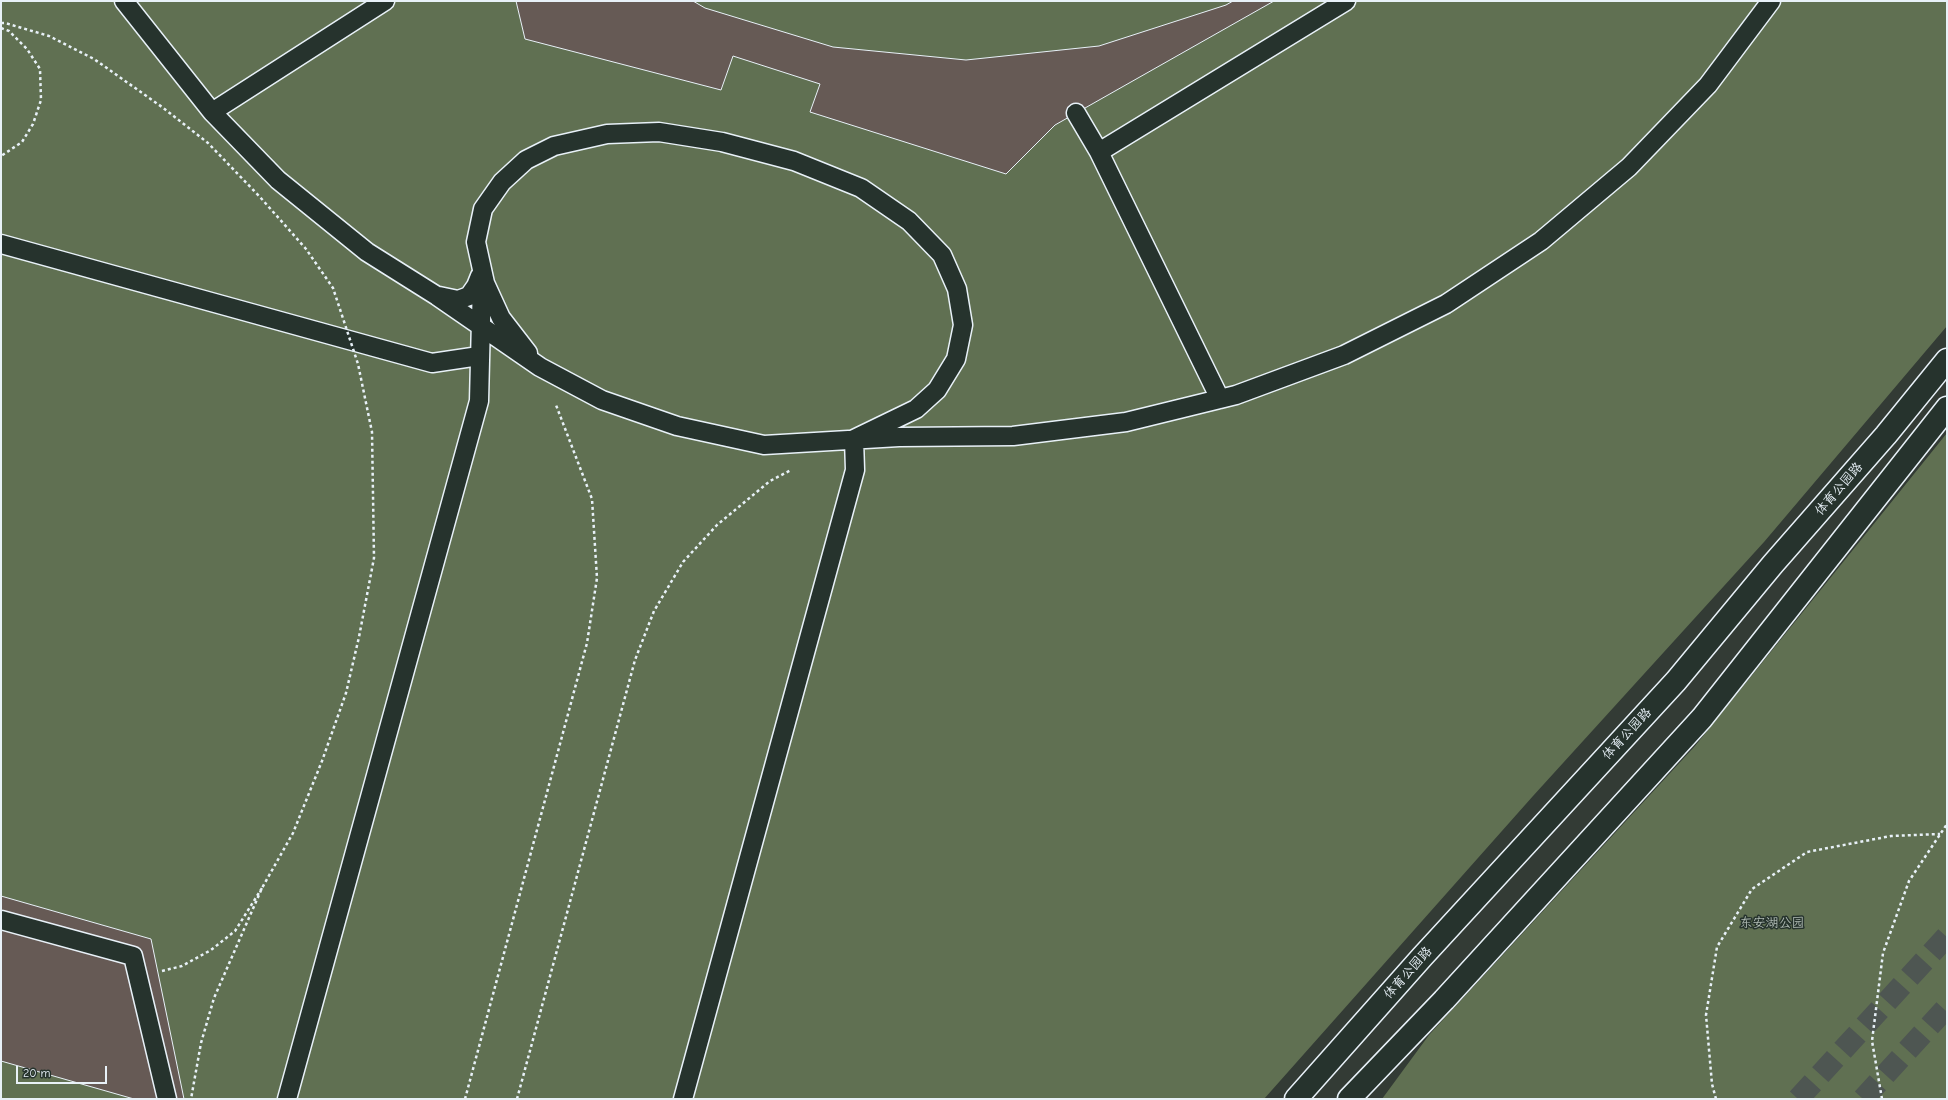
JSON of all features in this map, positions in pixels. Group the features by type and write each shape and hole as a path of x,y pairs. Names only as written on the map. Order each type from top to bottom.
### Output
{"street":[{"name":"体育公园路","path":"1296,1099 1422,956 1676,681 1773,564 1886,435 1947,360"},
{"path":"1349,1099 1444,1000 1702,718 1947,408"}],"lane":[{"path":"124,1 212,112 278,180 367,252 437,296 540,367 602,400 677,426 764,445 899,437 1013,436 1126,422 1220,399 1344,355 1446,304 1541,241 1629,167 1708,85 1772,1"},
{"path":"212,112 385,1"},
{"path":"1099,152 1346,1"},
{"path":"1076,113 1099,152 1220,399"},
{"path":"540,367 501,318 485,283 476,242 483,209 502,182 526,160 554,146 607,134 659,132 722,142 794,161 861,188 909,221 942,255 957,289 963,324 956,359 937,390 916,409 854,440"},
{"path":"1,244 432,363 479,356"},
{"path":"437,296 458,300 469,296 476,286 482,269"},
{"path":"288,1099 479,401 482,269"},
{"path":"683,1099 855,470 854,440"},
{"path":"1,920 133,956 167,1099"}],"path":[{"path":"1,23 49,36 94,59 162,107 208,143 260,197 306,249 333,288 358,364 372,432 374,558 361,629 346,693 322,761 293,833 262,888 235,931 211,950 182,966 158,972"},
{"path":"1,28 9,31 28,49 40,69 40,100 33,124 22,142 1,156"},
{"path":"465,1099 587,643 597,578 592,499 566,427 540,367"},
{"path":"517,1099 635,660 654,612 683,562 717,525 770,481 798,467"},
{"path":"1882,1099 1872,1041 1883,953 1909,881 1947,824"},
{"path":"1716,1099 1712,1084 1706,1015 1717,947 1752,889 1806,852 1891,836 1940,834"},
{"path":"191,1099 201,1043 214,998 262,888"}],"green space":[{"path":"1,1 1947,1 1947,326 1764,542 1533,796 1264,1099 1,1099"},
{"name":"东安湖公园","path":"1947,433 1947,1099 1382,1099 1429,1035 1695,746"}],"building":[{"path":"516,1 1274,1 1055,125 1006,174 810,112 820,84 733,56 721,90 525,39"},
{"path":"693,1 1233,1 1226,5 1099,46 966,60 833,47 705,8"},
{"path":"1,896 151,939 184,1099 1,1099"},
{"path":"1,1061 134,1099 1,1099"}],"tunnel":[{"path":"1798,1099 1947,936"},
{"path":"1863,1099 1947,1007"}]}
